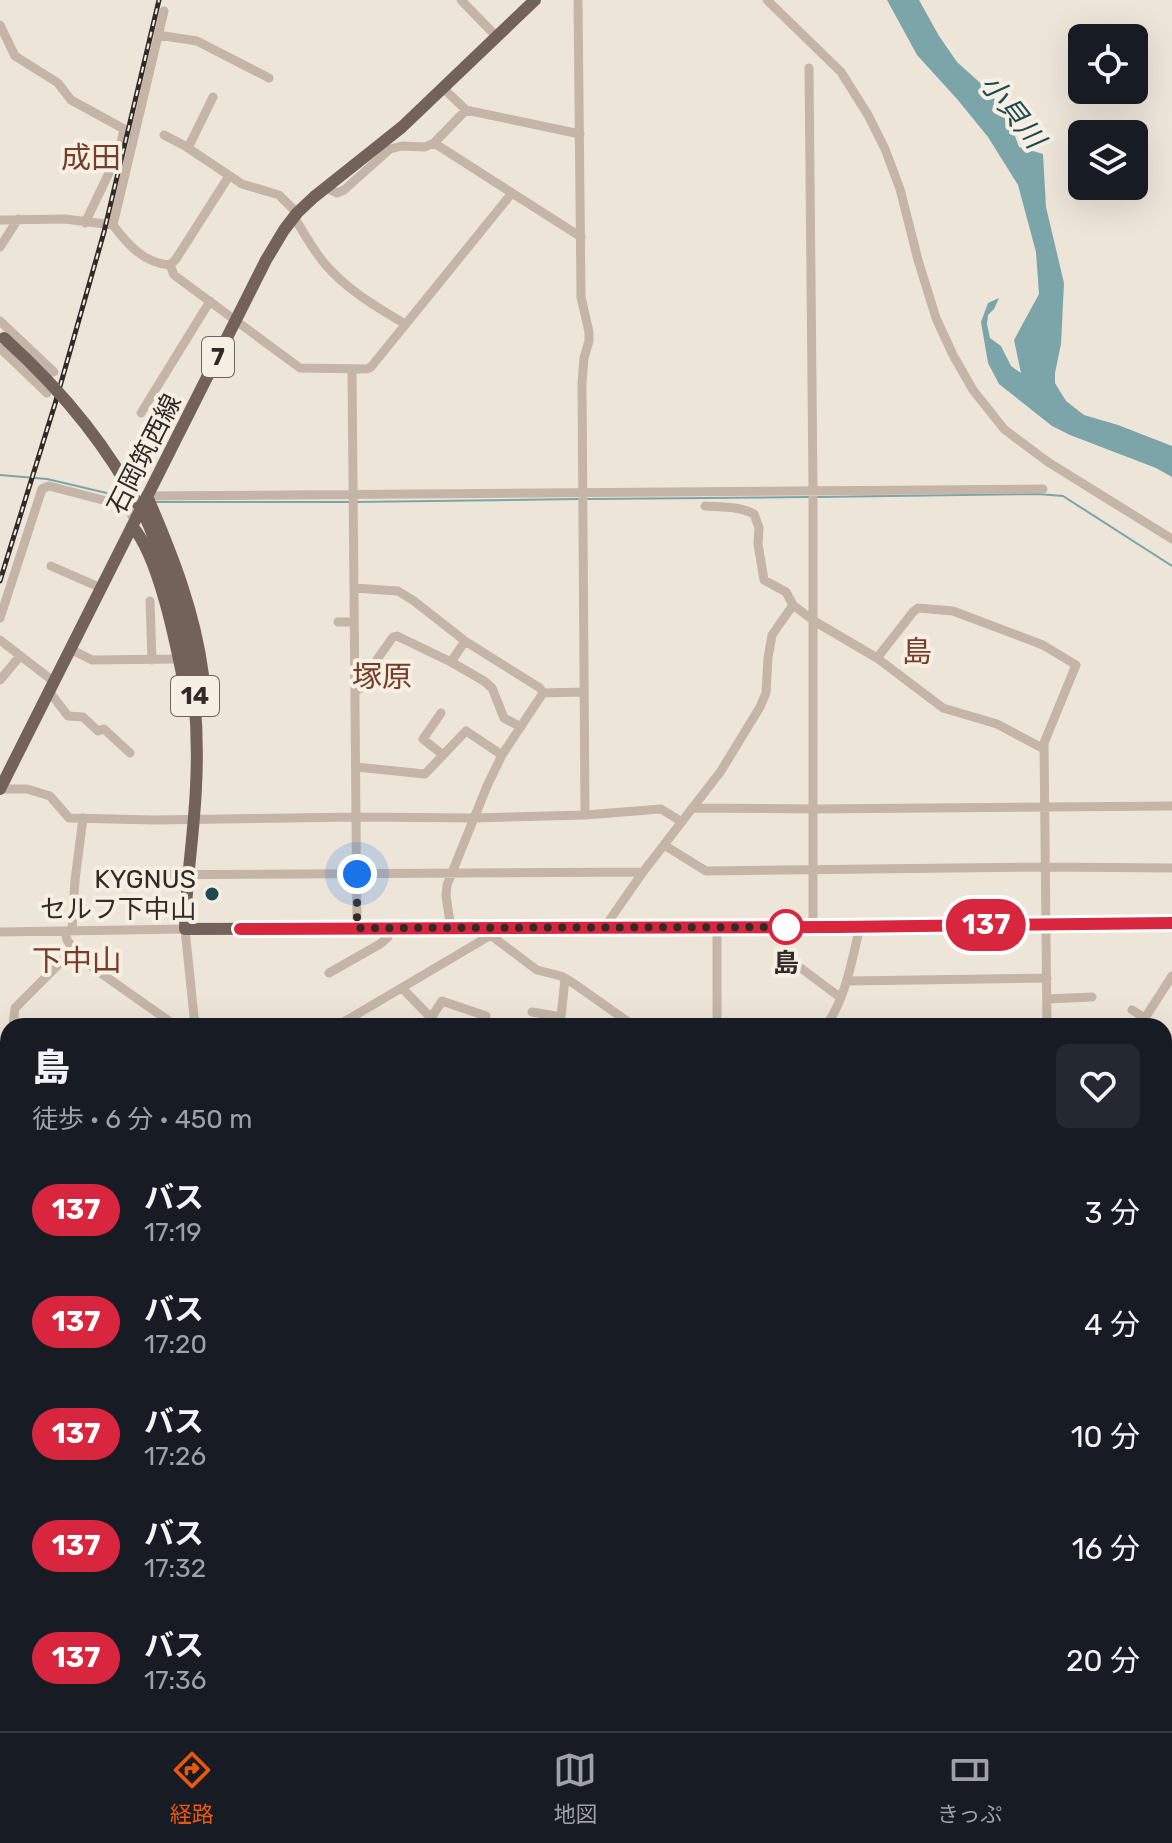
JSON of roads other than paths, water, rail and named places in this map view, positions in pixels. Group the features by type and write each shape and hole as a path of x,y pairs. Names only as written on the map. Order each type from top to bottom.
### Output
{"main road":[{"name":"石岡筑西線","path":"0,789 101,588 138,523 147,496 275,245 295,215 393,135 535,0"},
{"name":"14","path":"1,340 55,387 90,428 125,480 138,523 178,606 195,689 197,765 185,929"},
{"path":"138,523 139,534 158,580 183,679 195,689 203,675 191,612 171,551 147,496"},
{"path":"185,929 391,928 486,932 604,928 1172,923"}],"street":[{"path":"461,0 497,37"},
{"path":"578,0 581,297 589,341 582,367 585,815"},
{"path":"767,0 841,72 868,115 900,189 936,318 973,390 1004,429 1048,462 1172,539"},
{"path":"113,225 164,11"},
{"path":"0,25 15,56 58,83 71,100 124,129 119,152 85,223"},
{"path":"158,35 197,41 269,78"},
{"path":"809,68 814,621 813,927"},
{"path":"444,89 466,110 580,134"},
{"path":"188,148 213,97"},
{"path":"326,188 337,193 344,190 390,149 425,147 434,143 466,110"},
{"path":"164,135 249,188 279,195 336,276 368,302 405,324"},
{"path":"434,143 581,237"},
{"path":"170,265 229,176"},
{"path":"170,265 174,275 300,368 367,369 512,193"},
{"path":"0,247 18,219"},
{"path":"0,220 65,219 113,225 132,248 158,263 170,265"},
{"path":"141,413 210,301"},
{"path":"0,321 54,372"},
{"path":"1,340 47,393"},
{"path":"352,370 357,928"},
{"path":"0,618 42,489 49,486 126,506 138,523"},
{"path":"147,496 354,499 813,495 1043,489"},
{"path":"705,506 746,509 754,514 759,528 758,544 764,580 786,592 793,605 814,621 877,658 943,708 997,724 1044,749"},
{"path":"51,566 101,588"},
{"path":"354,588 398,591 543,693"},
{"path":"150,601 152,660"},
{"path":"604,928 721,771 760,707 766,693 772,635 793,605"},
{"path":"877,658 918,608 953,611 1043,645 1076,665 1044,743 1047,1018"},
{"path":"338,622 354,622"},
{"path":"355,691 361,688 393,637 402,637 484,681 492,688 504,718 521,727"},
{"path":"0,640 51,686 68,716 83,717 98,731 104,729 130,753"},
{"path":"451,662 465,641"},
{"path":"70,649 92,660 179,659"},
{"path":"0,680 20,656"},
{"path":"543,693 583,692"},
{"path":"451,929 447,885 502,755 543,693"},
{"path":"441,713 423,739 443,755"},
{"path":"356,767 425,774 466,731 502,755"},
{"path":"0,789 27,789 50,796 69,818 475,818 661,809 682,822"},
{"path":"692,808 1172,806"},
{"path":"83,818 67,940 95,969 165,1018"},
{"path":"664,845 706,871 1172,868"},
{"path":"115,875 643,872"},
{"path":"832,1018 847,981 860,926"},
{"path":"717,927 717,1018"},
{"path":"329,973 380,944 388,937 391,928"},
{"path":"0,932 185,929 194,1018"},
{"path":"351,1018 486,932 537,970 565,979 622,1018"},
{"path":"14,1018 15,1008 74,949"},
{"path":"794,963 841,998"},
{"path":"1132,1010 1145,1018 1172,976"},
{"path":"847,981 1047,978"},
{"path":"532,1012 561,1017 565,979"},
{"path":"402,988 431,1018 442,1001 486,1016"},
{"path":"1047,999 1092,997"}],"water":[{"path":"887,0 919,0 957,62 987,89 1008,117 1019,147 1043,154 1046,207 1064,283 1061,344 1055,383 1066,401 1084,415 1172,446 1172,477 1052,426 999,384 988,363 981,322 988,303 999,298 988,315 990,338 1001,346 1011,366 1021,373 1014,340 1039,294 1036,252 1018,185 988,137 917,55"}],"waterway":[{"path":"0,475 47,479 128,498"},
{"path":"816,497 1063,496 1172,566"},
{"path":"588,499 809,497"},
{"path":"356,502 578,499"},
{"path":"156,502 350,502"}],"railway":[{"path":"0,581 104,232 159,0"}],"place":[{"name":"KYGNUS セルフ下中山","path":"212,894"},
{"name":"島","path":"786,927"}],"district":[{"name":"成田","path":"91,158"},
{"name":"島","path":"917,652"},
{"name":"塚原","path":"382,677"},
{"name":"下中山","path":"77,961"}],"water label":[{"name":"小貝川","path":"1013,111"}]}
